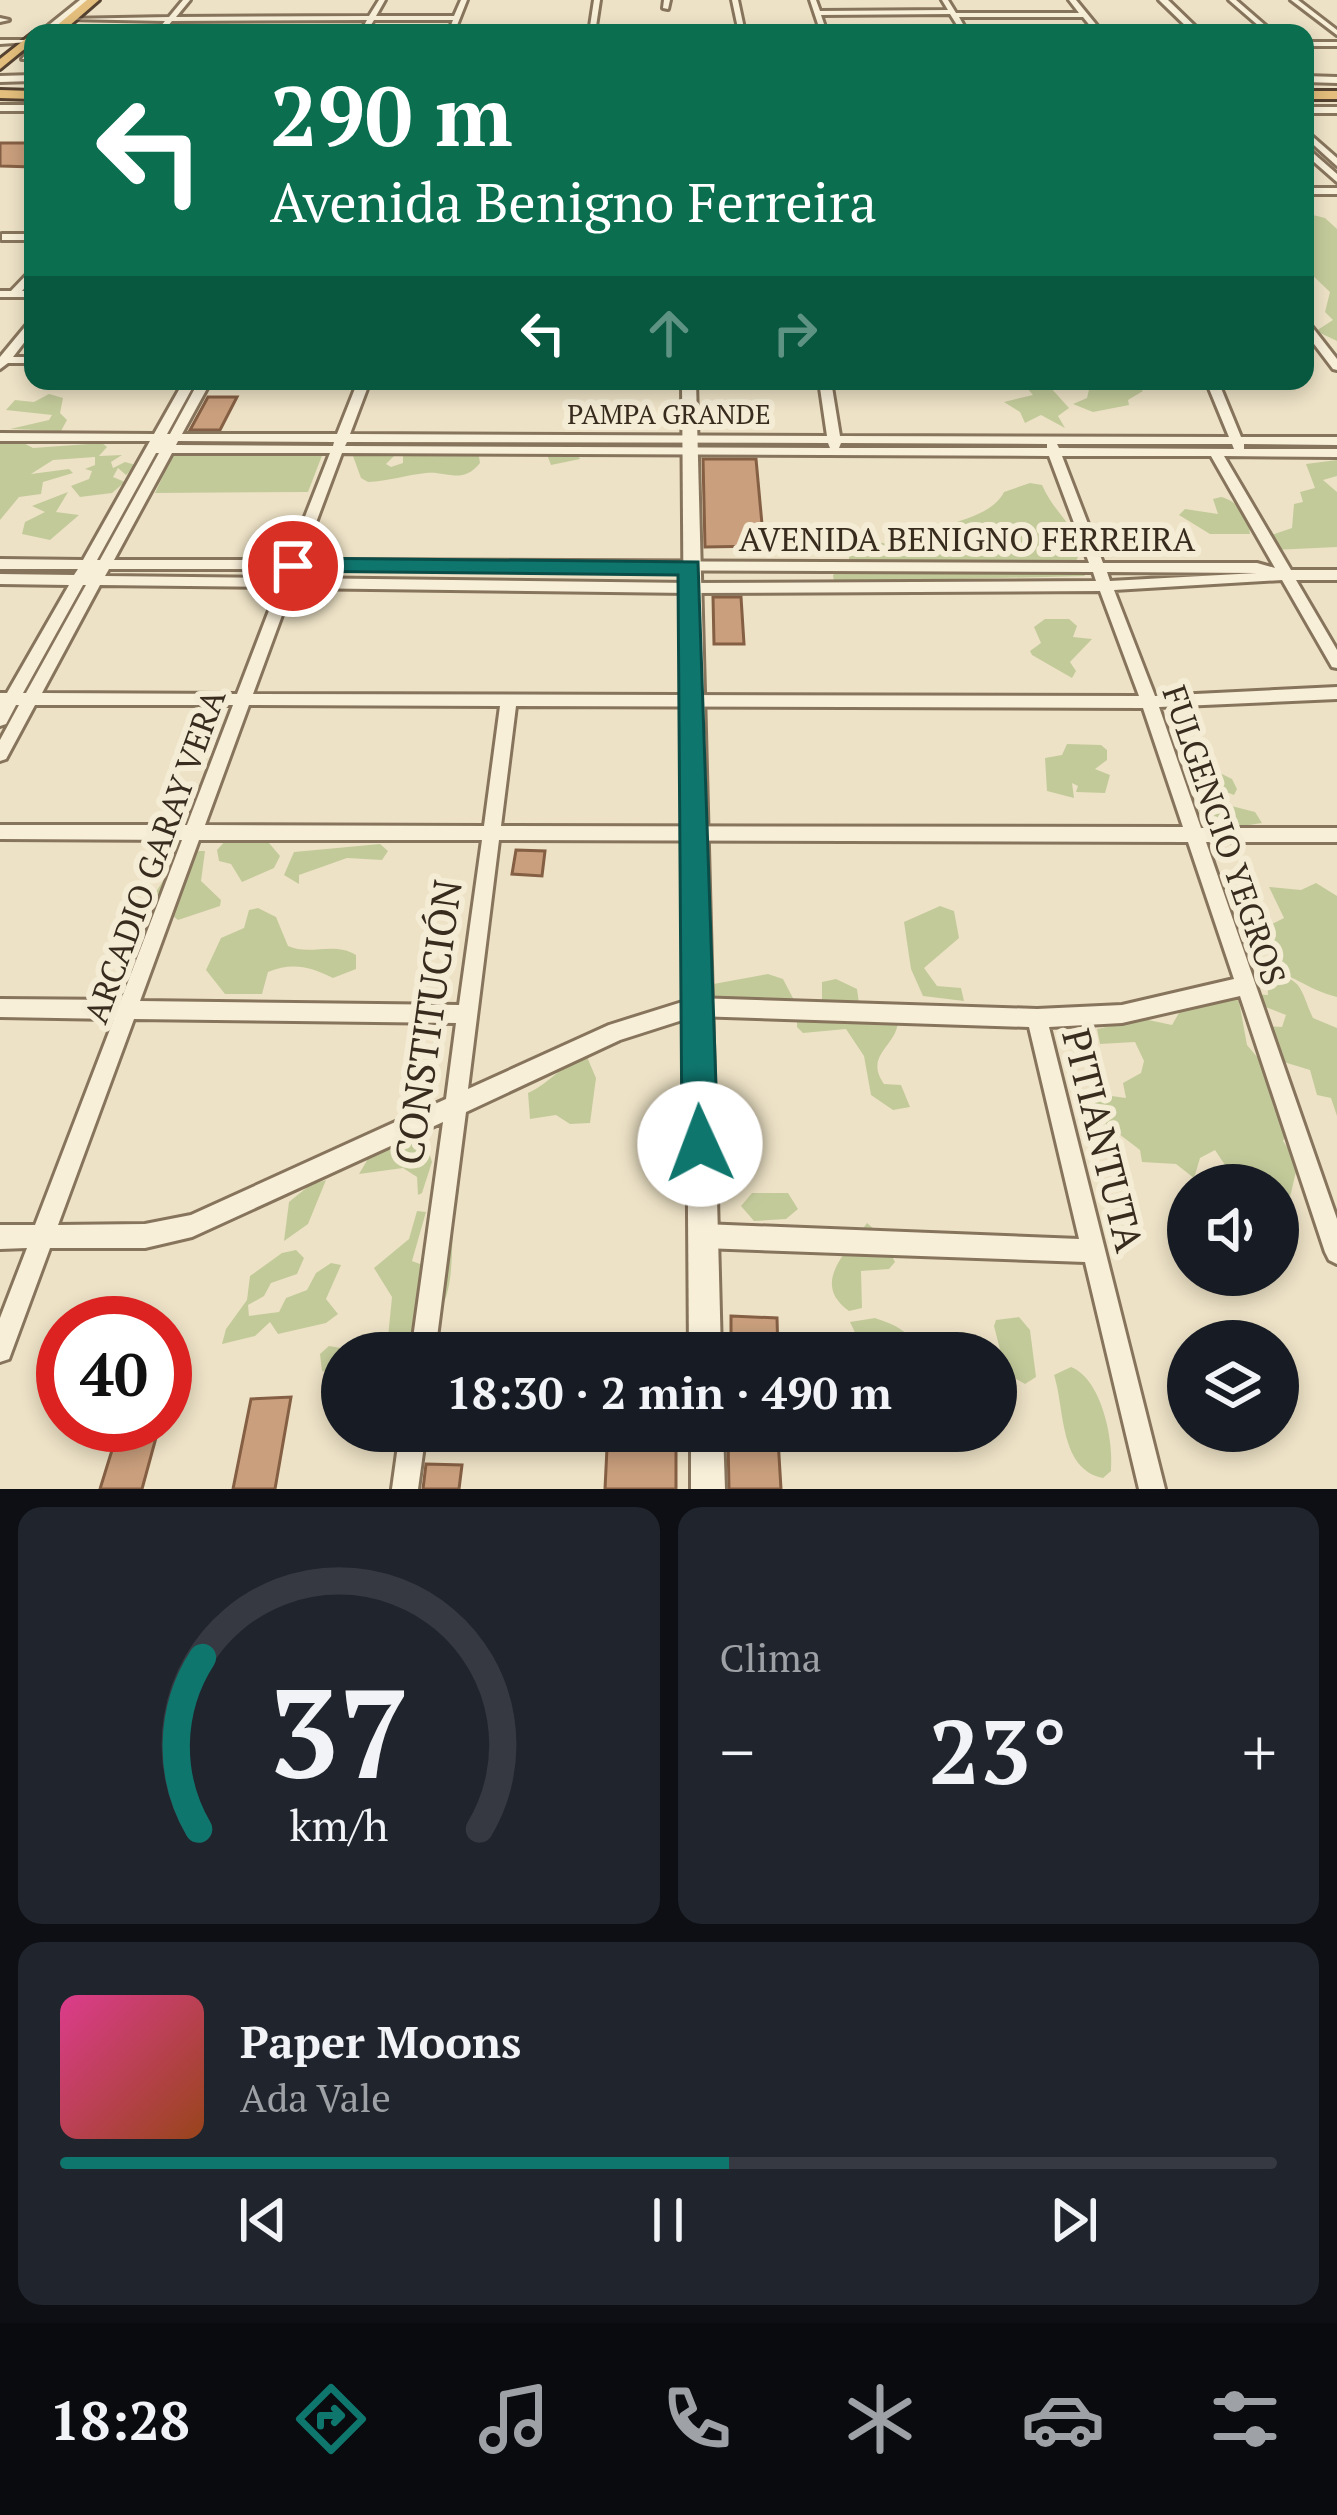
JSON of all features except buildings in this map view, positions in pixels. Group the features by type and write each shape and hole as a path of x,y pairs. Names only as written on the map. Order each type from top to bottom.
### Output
{"highway":[{"path":"53,24 76,0"},
{"path":"58,24 90,0"}],"street":[{"path":"167,24 187,0"},
{"path":"369,24 382,0"},
{"path":"455,24 464,0"},
{"path":"813,0 821,24"},
{"path":"945,0 959,24"},
{"path":"1072,0 1092,24"},
{"path":"1149,0 1174,24"},
{"path":"1163,0 1188,24"},
{"path":"1232,0 1260,24"},
{"path":"1294,0 1337,33"},
{"path":"817,13 1085,15"},
{"path":"140,24 457,18"},
{"path":"1314,141 1337,163"},
{"path":"1314,157 1337,179"},
{"path":"2,362 24,335"},
{"path":"1331,352 1337,367"},
{"path":"163,443 186,390"},
{"path":"0,755 92,572 163,443 199,390"},
{"name":"ARCADIO GARAY VERA","path":"0,1351 132,1010 189,832 361,390"},
{"path":"688,390 695,1007 705,1332"},
{"path":"826,390 835,445"},
{"path":"1216,390 1239,446"},
{"name":"PAMPA GRANDE","path":"0,437 163,443 608,445 1239,446 1337,441"},
{"name":"PAMPA GRANDE","path":"1052,446 1215,452 1239,446 1337,453"},
{"name":"FULGENCIO YEGROS","path":"1052,446 1149,702 1337,1252"},
{"path":"1215,452 1337,664"},
{"name":"AVENIDA BENIGNO FERREIRA","path":"0,564 92,572 690,578 822,588 1337,574"},
{"path":"820,568 822,588"},
{"name":"AVENIDA BENIGNO FERREIRA","path":"690,578 820,568 1102,579"},
{"path":"0,720 6,699 92,572"},
{"name":"AVENIDA BENIGNO FERREIRA","path":"0,579 92,572"},
{"path":"6,699 1149,702 1337,693"},
{"name":"CONSTITUCIÓN","path":"426,1332 509,700"},
{"path":"0,832 1337,835"},
{"path":"0,1237 145,1235 192,1226 616,1032 695,1007 1037,1018 1135,1012 1244,986"},
{"path":"0,1008 468,1014"},
{"name":"PITIANTUTA","path":"1037,1018 1152,1489"},
{"path":"703,1236 1094,1251"},
{"path":"405,1489 410,1452"},
{"path":"707,1452 708,1489"}],"green space":[{"path":"1314,215 1337,229 1337,341 1316,331 1333,320 1325,312 1330,292 1314,277"},
{"path":"1029,390 1053,390 1069,408 1058,416 1065,428 1041,415 1025,423 1020,412 1004,402 1033,395"},
{"path":"1089,390 1143,391 1128,400 1129,405 1093,412 1073,404 1087,398"},
{"path":"49,394 63,398 60,413 67,420 61,431 10,429 49,420 52,415 6,410 15,400 34,402"},
{"path":"16,439 33,448 102,443 107,447 99,456 122,455 111,462 113,468 125,462 136,465 126,475 118,468 113,477 125,482 112,493 80,497 71,486 89,479 92,471 85,469 95,465 95,457 53,460 31,474 69,469 73,473 43,482 41,494 19,497 0,520 0,444"},
{"path":"378,442 594,442 599,447 575,450 580,459 551,465 546,452 478,450 480,463 467,474 426,473 368,482 361,478 353,456 392,451 394,456 386,464 391,467 403,463 403,450 420,447"},
{"path":"323,453 308,492 155,493 173,454"},
{"path":"1337,460 1337,476 1323,480 1337,492 1337,547 1273,550 1266,537 1292,528 1294,504 1303,502 1300,492 1315,488 1306,464"},
{"path":"1030,483 1042,485 1074,533 1082,549 1076,561 1085,576 834,582 833,575 849,560 849,545 868,540 902,547 972,517 1004,492"},
{"path":"68,492 56,512 79,515 50,540 22,534 25,522 45,512 32,506"},
{"path":"1221,497 1242,511 1250,534 1210,534 1179,515 1185,509 1218,514 1213,499"},
{"path":"1045,619 1069,619 1077,626 1073,637 1092,639 1070,662 1076,671 1072,678 1030,651 1041,643 1034,627"},
{"path":"1067,744 1101,745 1107,750 1107,760 1095,769 1110,775 1105,793 1076,792 1078,786 1072,783 1074,798 1047,791 1045,758 1062,755"},
{"path":"1204,765 1232,779 1237,789 1234,795 1216,788 1220,803 1255,812 1262,823 1211,831 1199,816 1201,796 1183,789 1183,775"},
{"path":"227,839 269,843 280,856 274,868 242,882 231,864 219,861 217,850"},
{"path":"380,844 388,851 382,860 347,858 299,875 299,884 284,875 294,852"},
{"path":"205,851 201,881 221,900 220,906 178,920 163,908 156,892 176,860"},
{"path":"1316,883 1337,896 1337,997 1284,974 1246,968 1240,956 1272,958 1272,924 1284,918 1269,887 1301,890"},
{"path":"940,906 954,911 959,938 924,968 937,986 961,988 964,1001 923,996 911,969 904,922"},
{"path":"258,908 276,917 288,946 348,951 356,955 356,969 333,978 285,967 268,972 262,994 225,994 206,970 221,938 244,928 249,910"},
{"path":"768,974 783,979 795,1002 707,1006 708,985"},
{"path":"1267,976 1294,981 1313,1018 1337,1028 1337,1116 1331,1098 1317,1095 1310,1070 1274,1059 1265,1026 1282,1027 1286,1015 1253,1002 1253,994 1268,995"},
{"path":"836,979 857,989 859,1003 898,1019 877,1065 884,1084 901,1085 910,1107 893,1110 871,1095 864,1056 846,1029 803,1033 797,1027 797,1019 822,1004 822,982"},
{"path":"1222,991 1239,1001 1247,1045 1264,1065 1274,1108 1288,1130 1283,1141 1298,1164 1224,1164 1215,1150 1198,1164 1142,1162 1140,1150 1106,1124 1090,1093 1126,1098 1123,1083 1141,1073 1144,1061 1135,1042 1100,1044 1097,1029 1144,1019 1172,1025 1183,1006"},
{"path":"587,1057 596,1078 590,1123 570,1124 556,1115 530,1119 528,1093"},
{"path":"424,1137 432,1162 422,1193 418,1195 417,1177 403,1168 359,1174 369,1157"},
{"path":"449,1169 459,1170 446,1297 421,1332 413,1328 412,1332 388,1332 392,1297 374,1268 409,1239 417,1211 426,1212 412,1261 420,1264 430,1245 434,1179"},
{"path":"326,1180 308,1224 284,1241 289,1202 310,1185"},
{"path":"752,1193 788,1193 798,1209 786,1219 754,1221 741,1206"},
{"path":"867,1223 881,1235 895,1262 889,1269 861,1271 862,1308 849,1311 838,1300 832,1278"},
{"path":"296,1250 304,1258 297,1274 271,1283 264,1296 248,1305 249,1316 279,1312 286,1298 307,1290 316,1273 331,1263 341,1265 326,1299 338,1314 326,1323 278,1334 270,1322 255,1336 222,1344 226,1329 247,1300 250,1276 282,1253"},
{"path":"1019,1317 1030,1330 1036,1377 1025,1384 1017,1379 1017,1332 996,1332 996,1320"},
{"path":"875,1318 904,1332 855,1332 850,1322"},
{"path":"1071,1367 1091,1384 1104,1412 1111,1471 1103,1478 1078,1463 1066,1436 1054,1375"}],"route":[{"path":"293,566 689,568 700,1144"}]}
